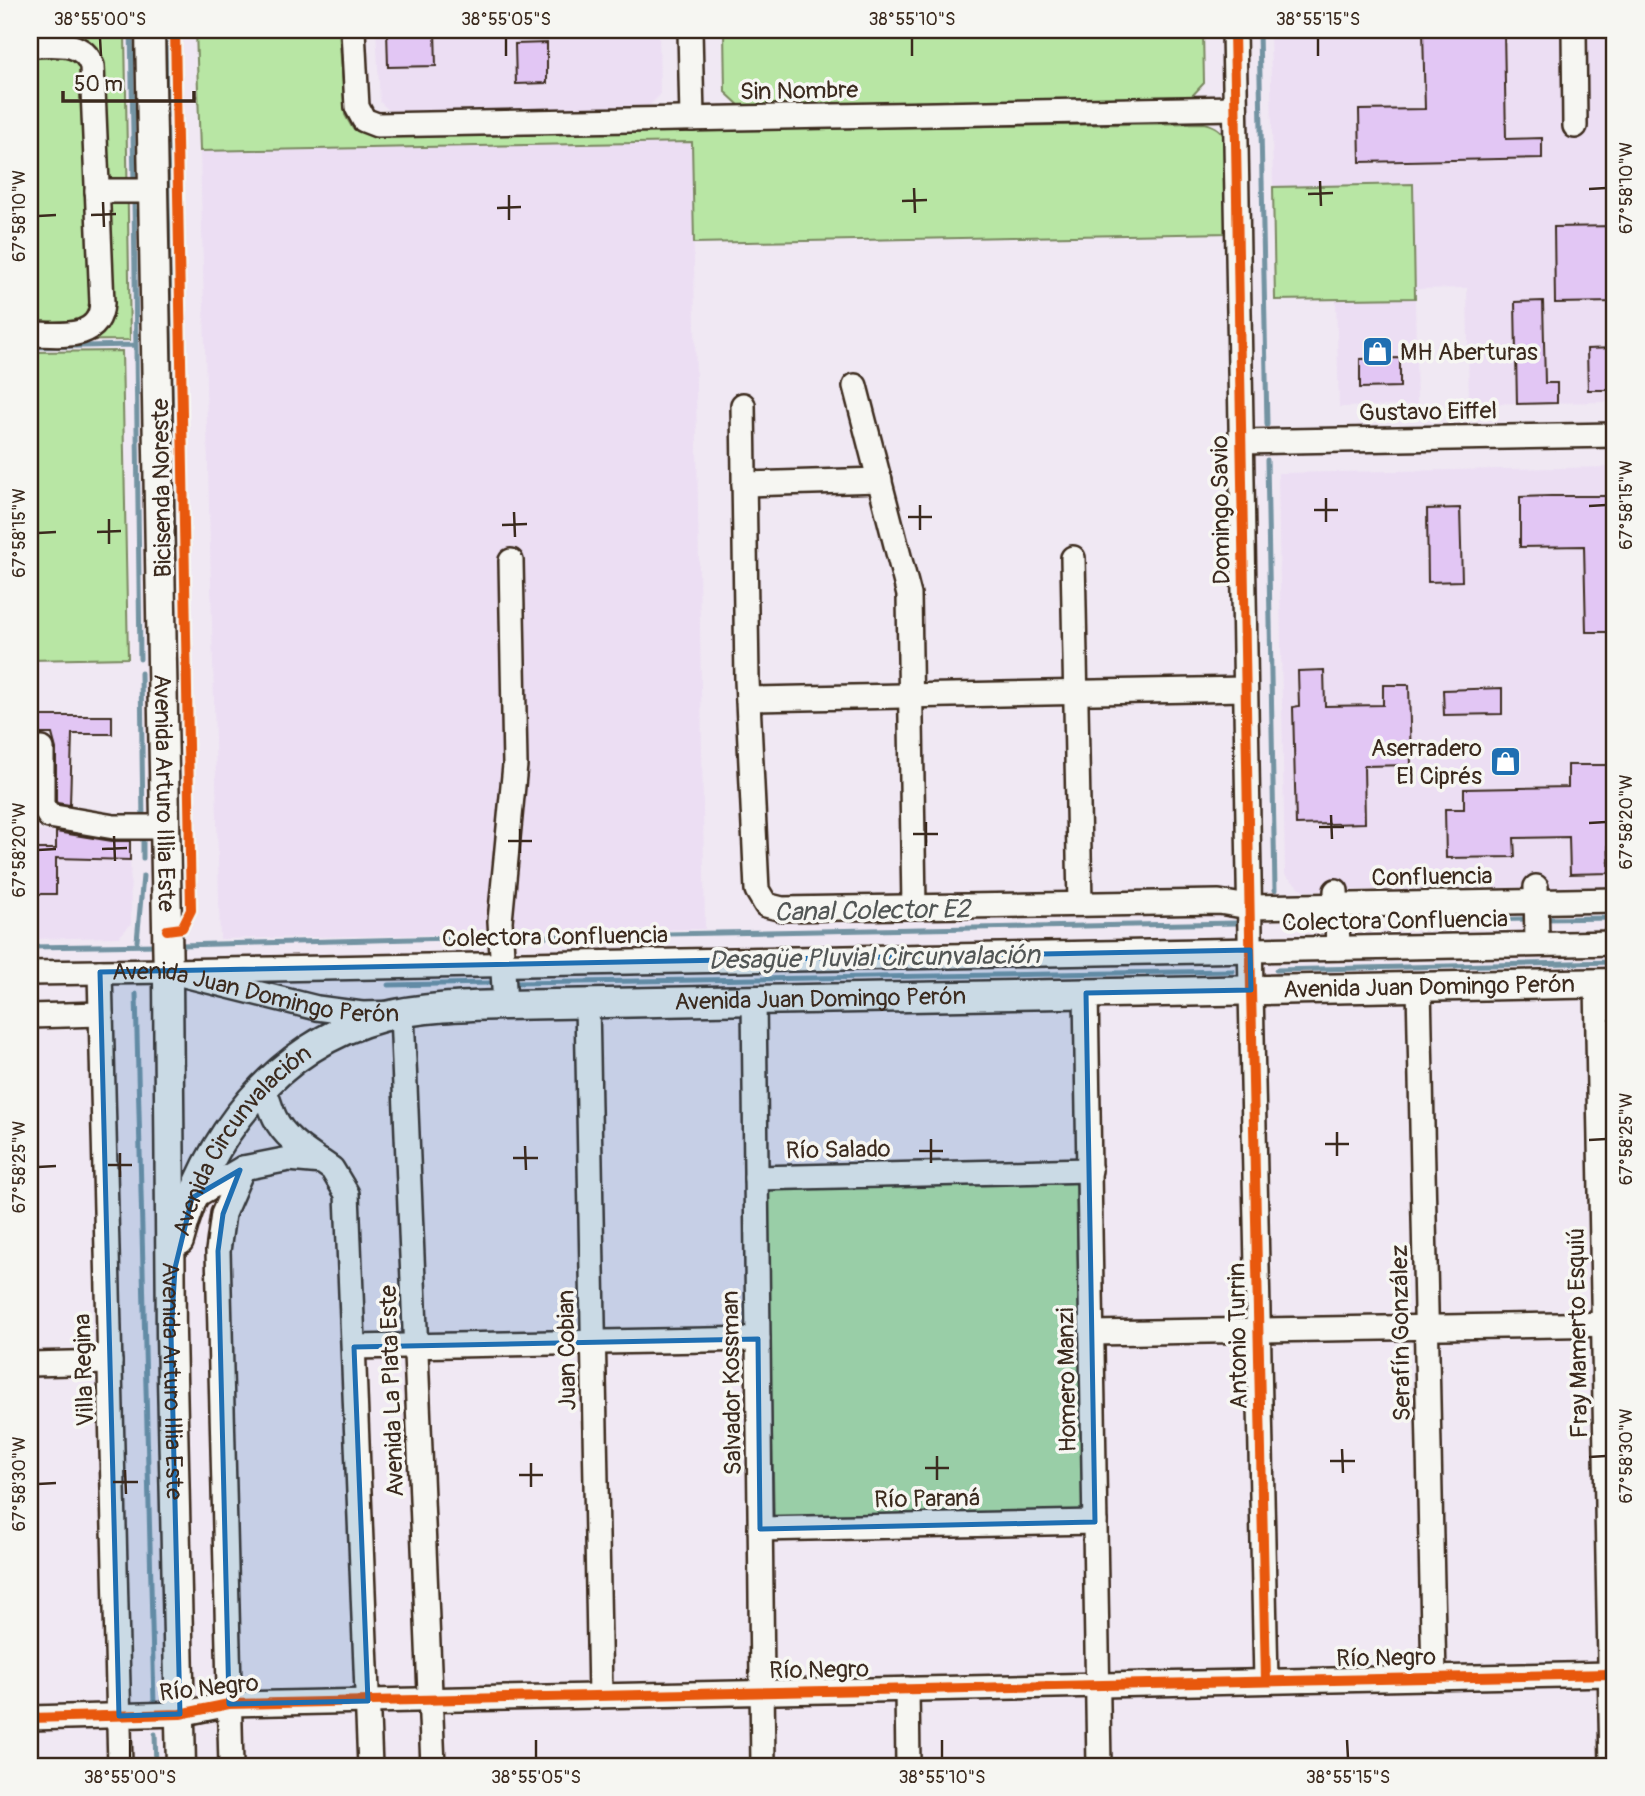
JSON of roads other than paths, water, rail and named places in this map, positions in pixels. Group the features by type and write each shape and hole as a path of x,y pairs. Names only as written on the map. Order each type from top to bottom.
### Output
{"main road":[{"name":"Avenida Arturo Illia Este","path":"150,30 168,971 171,1334 181,1766"},
{"name":"Avenida Juan Domingo Perón","path":"402,1013 463,1006 1606,983"},
{"name":"Avenida Circunvalación","path":"171,1334 175,1268 184,1220 214,1151 244,1108 263,1087 303,1053 326,1039 365,1022 402,1013"}],"street":[{"name":"Sin Nombre","path":"353,30 357,107 365,120 377,125 1235,108"},
{"path":"690,30 692,119"},
{"name":"Domingo Savio","path":"1234,30 1251,990"},
{"path":"1574,30 1575,126"},
{"path":"30,45 74,46 84,51 90,60 102,303 98,320 92,328 84,332 30,334"},
{"path":"97,191 153,191"},
{"path":"855,386 908,585 914,907"},
{"path":"743,405 748,699 1245,689"},
{"name":"Gustavo Eiffel","path":"1241,442 1615,435"},
{"path":"744,484 880,480"},
{"path":"1073,558 1080,904"},
{"path":"505,1005 501,907 515,765 511,561"},
{"name":"Confluencia","path":"748,699 757,890 762,901 776,909 1219,902 1249,907 1336,898 1536,895 1615,900"},
{"path":"42,749 42,805 49,816 114,827 165,827"},
{"path":"1536,895 1537,944"},
{"path":"1336,898 1338,948"},
{"name":"Colectora Confluencia","path":"168,971 1615,943"},
{"name":"Avenida Juan Domingo Perón","path":"30,973 168,971 317,1008 362,1014 402,1013"},
{"name":"Villa Regina","path":"100,972 120,1766"},
{"name":"Fray Mamerto Esquiú","path":"1606,983 1612,1766"},
{"name":"Serafín González","path":"1419,987 1434,1678"},
{"name":"Antonio Turrin","path":"1251,990 1266,1681"},
{"name":"Homero Manzi","path":"1086,993 1099,1766"},
{"name":"Salvador Kossman","path":"754,1000 763,1766"},
{"name":"Juan Cobian","path":"587,1003 600,1696"},
{"name":"Avenida La Plata Este","path":"402,1013 433,1766"},
{"path":"30,1016 101,1014"},
{"name":"Avenida La Plata Este","path":"263,1087 274,1117 284,1133 332,1169 347,1194 370,1766"},
{"path":"192,1198 243,1168 289,1159 323,1162"},
{"path":"231,1766 218,1251 223,1214 243,1168"},
{"name":"Río Salado","path":"756,1178 1090,1170"},
{"path":"1092,1333 1609,1324"},
{"path":"354,1347 758,1339"},
{"path":"30,1364 110,1362"},
{"name":"Río Paraná","path":"760,1529 1095,1522"},
{"name":"Río Negro","path":"30,1718 180,1714 229,1703 1266,1681 1434,1678 1612,1686"},
{"path":"907,1689 908,1766"}],"waterway":[{"path":"131,30 134,184"},
{"path":"165,30 166,117"},
{"path":"1259,30 1267,425"},
{"path":"167,129 174,576"},
{"path":"134,197 140,659"},
{"path":"30,347 136,345"},
{"path":"1267,460 1275,890"},
{"path":"141,673 143,822"},
{"path":"143,835 143,858"},
{"path":"137,941 143,876"},
{"name":"Canal Colector E2","path":"1543,919 1615,918"},
{"name":"Canal Colector E2","path":"1435,921 1527,919"},
{"name":"Canal Colector E2","path":"509,937 1236,923"},
{"name":"Canal Colector E2","path":"181,945 491,937"},
{"name":"Canal Colector E2","path":"30,947 158,945"},
{"name":"Desagüe Pluvial Circunvalación","path":"1276,970 1615,962"},
{"name":"Desagüe Pluvial Circunvalación","path":"517,983 1233,971"},
{"name":"Desagüe Pluvial Circunvalación","path":"388,985 490,983"},
{"path":"136,994 154,1703"},
{"path":"155,1734 156,1766"}],"place":[{"name":"MH Aberturas","path":"1377,352"},
{"name":"Aserradero El Ciprés","path":"1505,762"}]}
